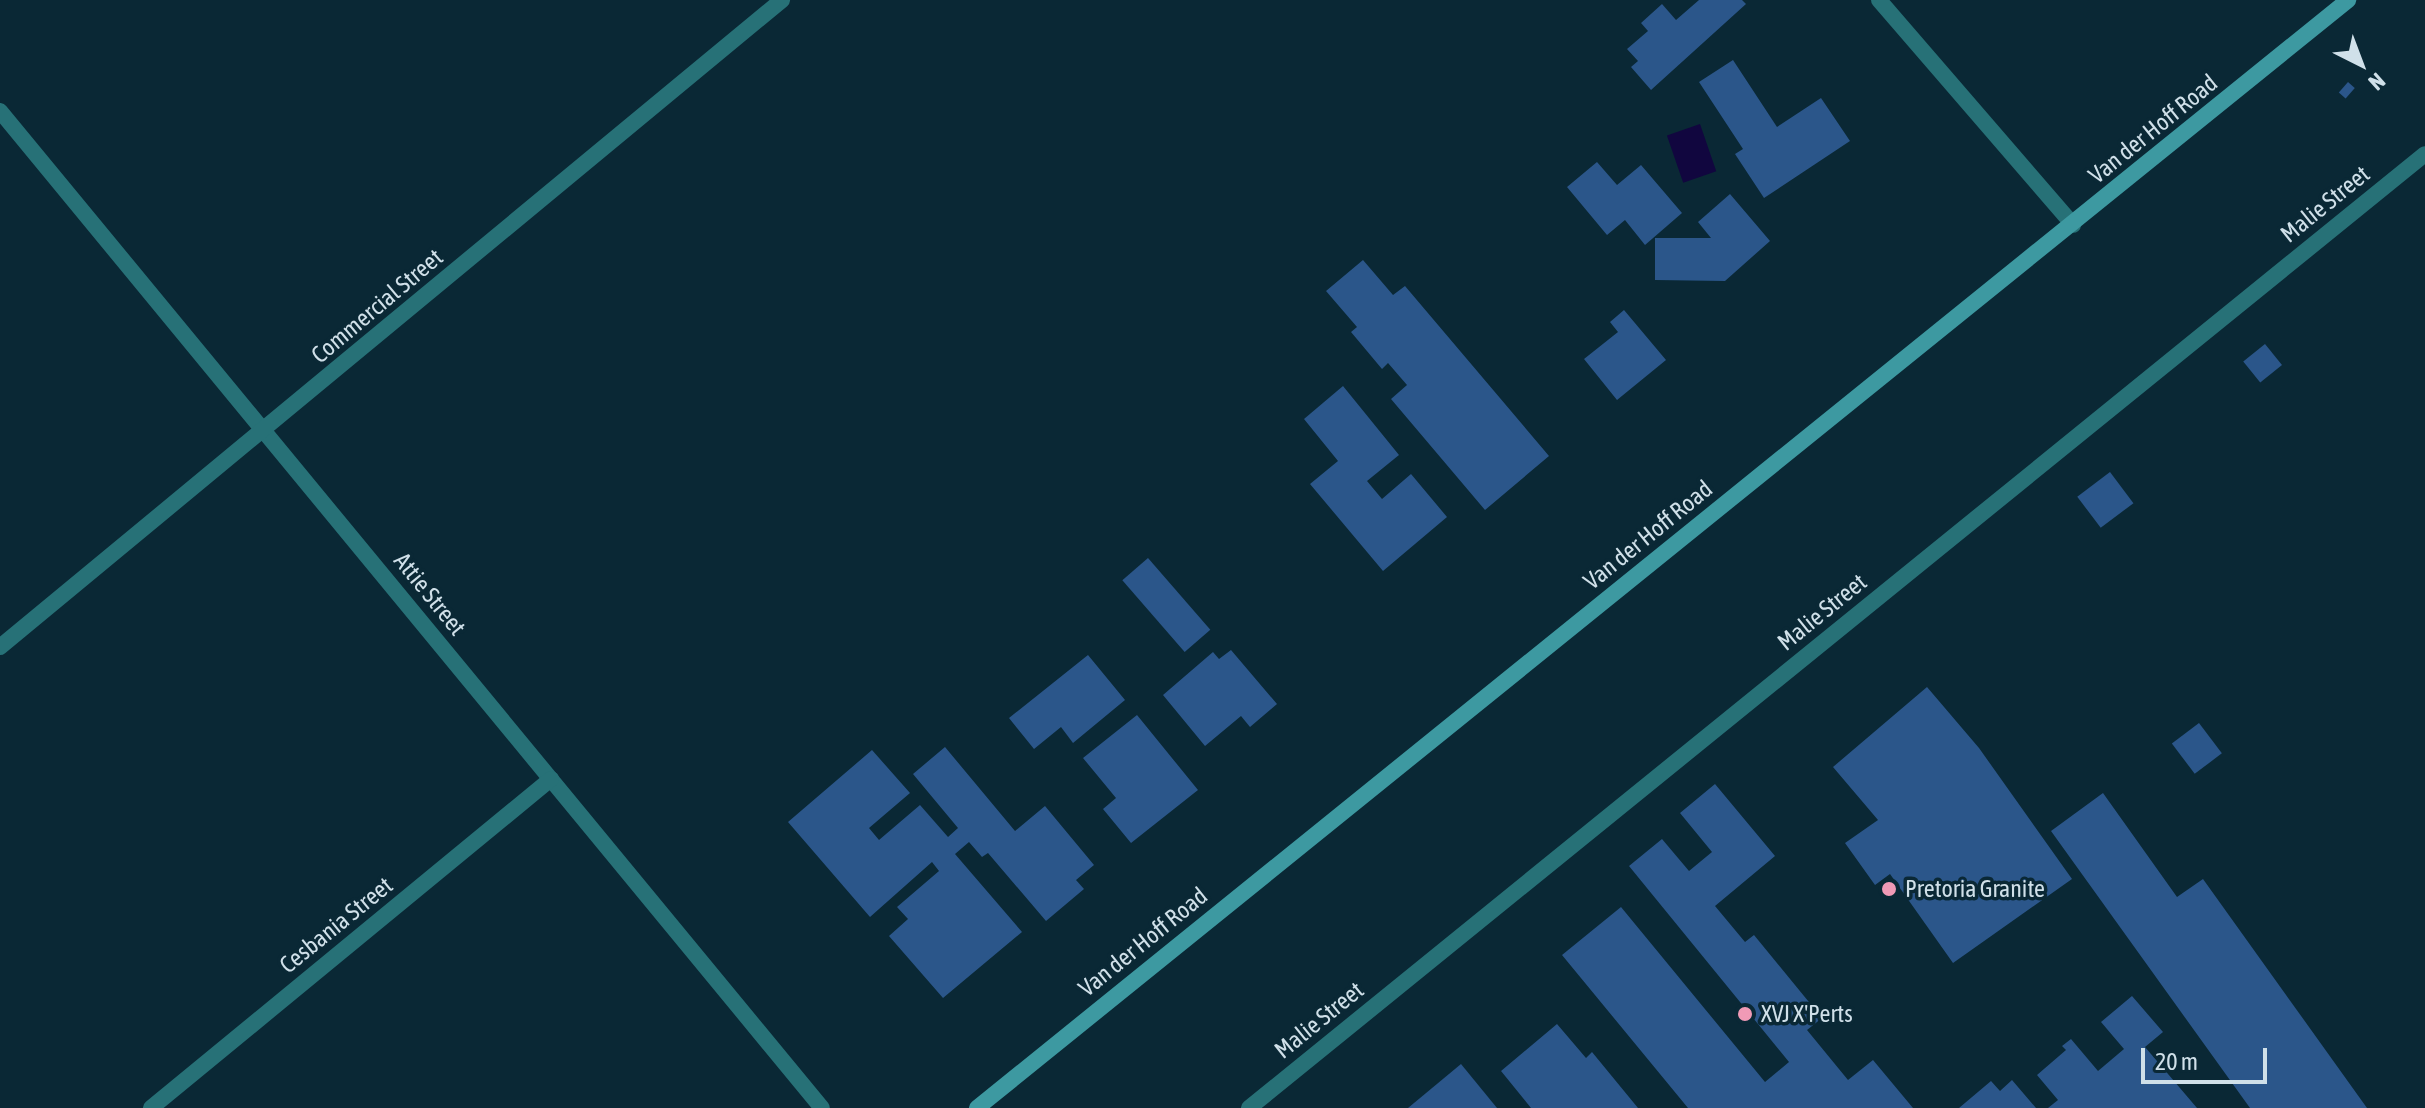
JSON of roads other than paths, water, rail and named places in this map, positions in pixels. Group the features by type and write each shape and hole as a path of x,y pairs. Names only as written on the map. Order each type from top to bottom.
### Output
{"main road":[{"name":"Van der Hoff Road","path":"977,1108 2348,0"}],"street":[{"name":"Commercial Street","path":"0,647 782,0"},
{"path":"1879,0 2073,225"},
{"name":"Attie Street","path":"0,111 822,1108"},
{"name":"Malie Street","path":"1249,1108 2425,154"},
{"name":"Cesbania Street","path":"151,1108 551,779"}],"place":[{"name":"Pretoria Granite","path":"1889,889"},
{"name":"XVJ X'Perts","path":"1745,1014"}]}
